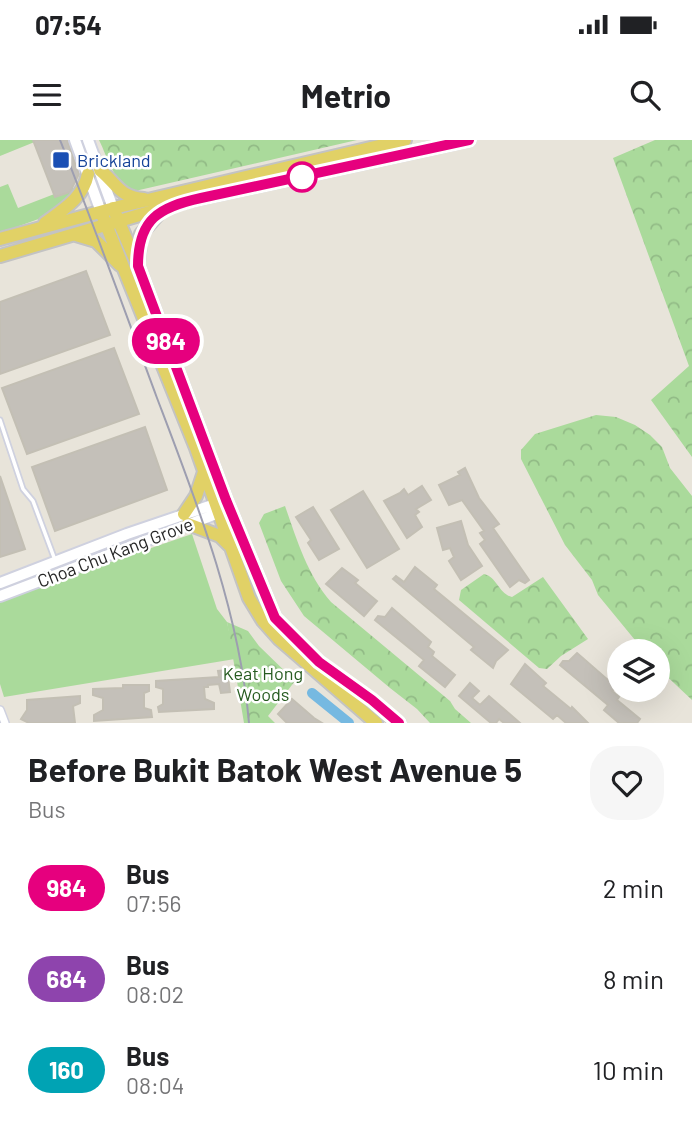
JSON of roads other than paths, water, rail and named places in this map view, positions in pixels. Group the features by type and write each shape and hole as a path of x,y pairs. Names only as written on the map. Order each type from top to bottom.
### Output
{"main road":[{"path":"0,239 107,210 405,140"},
{"path":"0,256 187,201 469,140"},
{"path":"388,144 390,149 398,152 435,148"},
{"path":"360,150 372,154 375,161"},
{"path":"36,229 77,199 94,172 131,198 152,200"},
{"path":"131,268 141,234 163,209"},
{"path":"107,210 223,506 275,618 319,662 399,723"},
{"path":"74,235 86,236 96,241 131,268 204,472 223,506 232,547 249,598 263,621 307,665 376,723"},
{"path":"204,472 186,519 220,537 232,547"}],"street":[{"path":"75,140 94,172"},
{"path":"88,140 94,172 107,210"},
{"name":"Choa Chu Kang Grove","path":"0,583 223,506"},
{"name":"Choa Chu Kang Grove","path":"0,596 186,519"},
{"path":"0,710 5,723"}],"lane":[{"path":"0,420 23,489 33,501 56,562"}],"waterway":[{"path":"312,693 349,723"}],"railway":[{"path":"60,140 187,477 214,557 236,639 249,723"}],"place":[{"name":"Brickland","path":"61,160"}],"park label":[{"name":"Keat Hong Woods","path":"263,683"}]}
